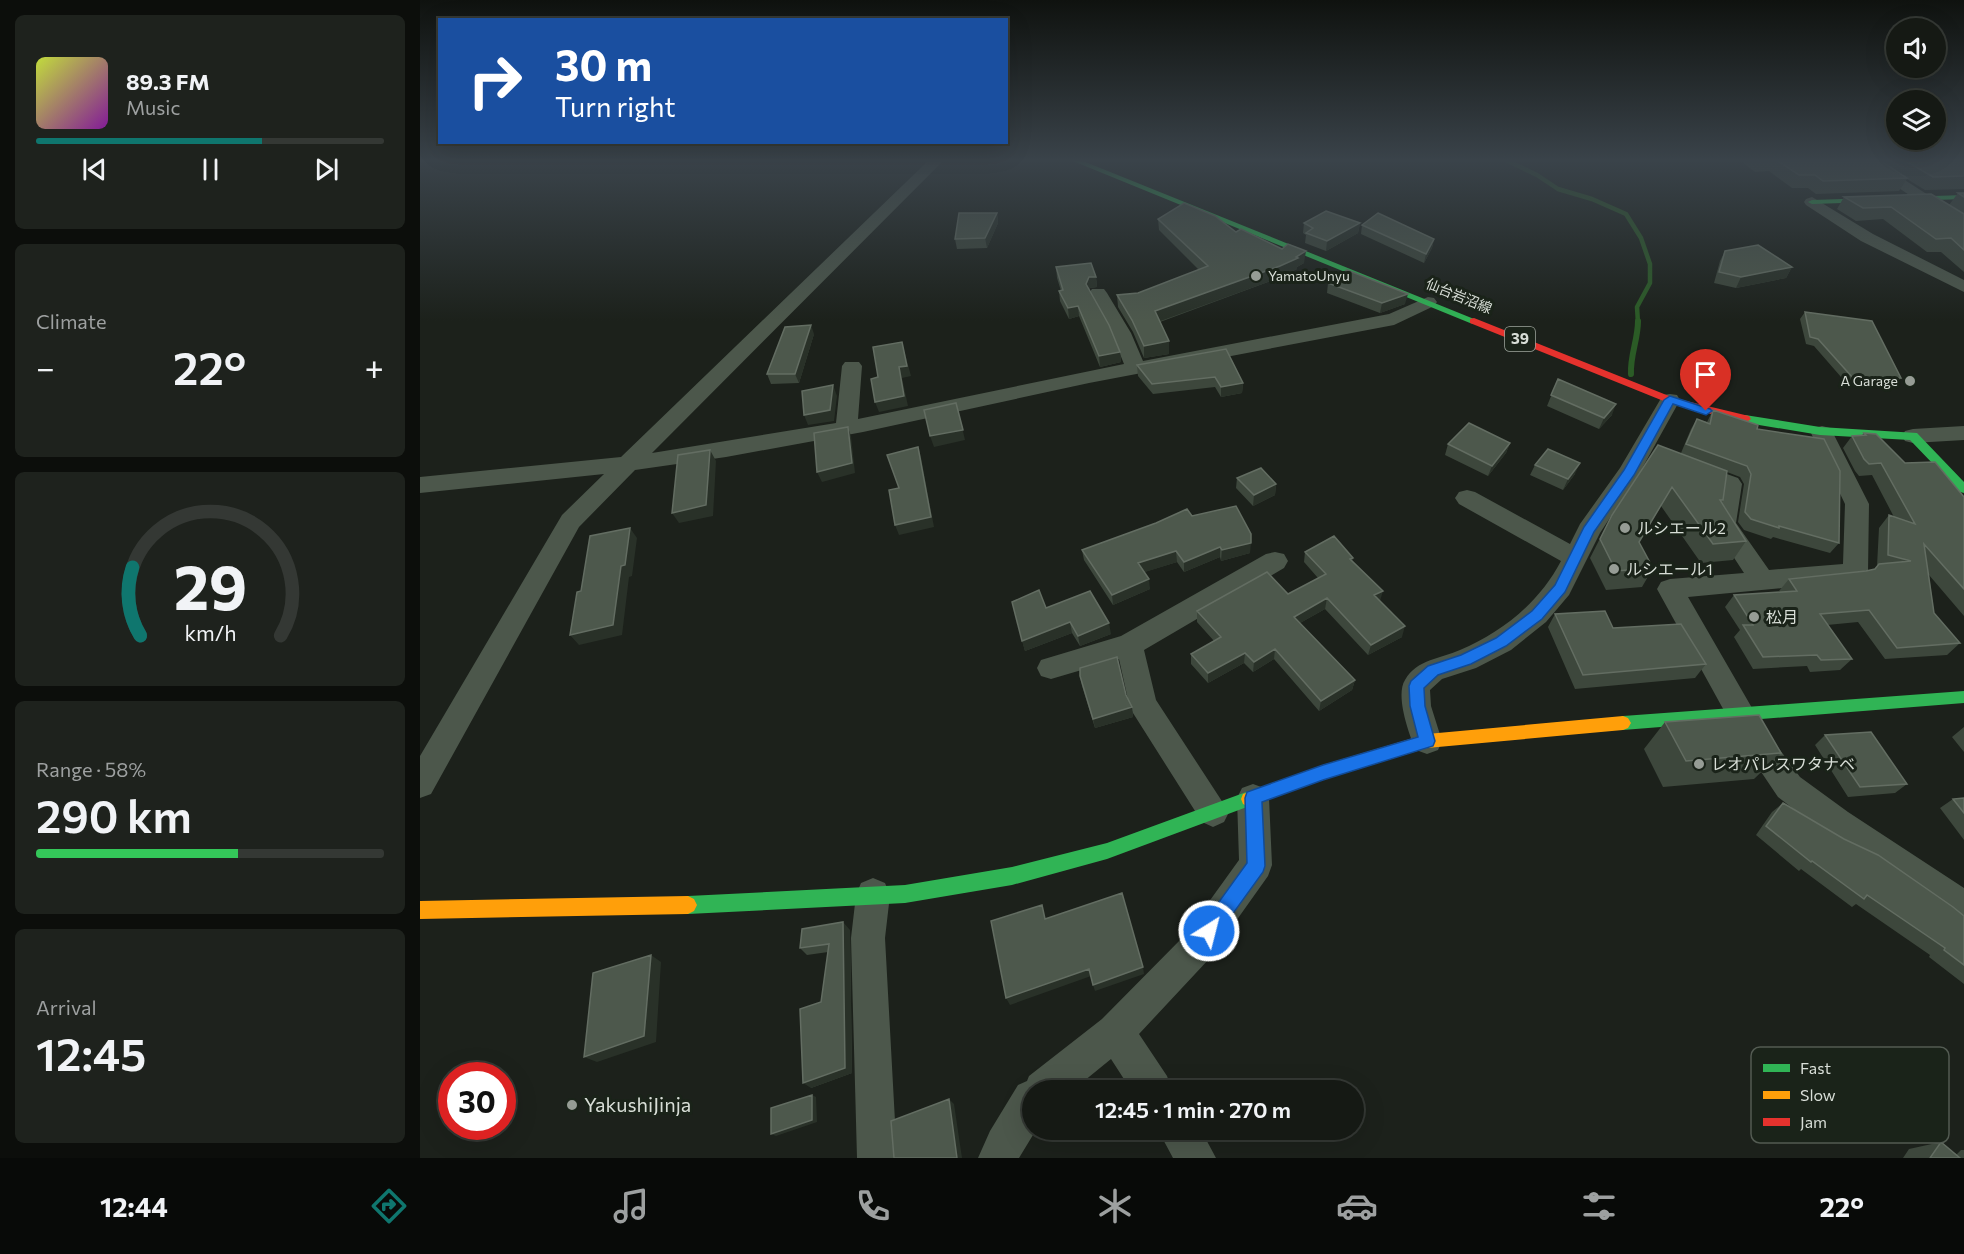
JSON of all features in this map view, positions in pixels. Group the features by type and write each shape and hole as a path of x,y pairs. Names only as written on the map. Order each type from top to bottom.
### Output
{"street":[{"path":"420,784 570,521 883,213"},
{"name":"仙台岩沼線","path":"1207,213 1670,400 1724,417 1822,433 1913,436"},
{"path":"1829,213 1866,237 1964,286"},
{"path":"1946,213 1964,225"},
{"path":"1098,293 1121,333 1136,369"},
{"path":"420,485 627,464 726,450 1394,319 1428,302"},
{"path":"846,428 852,366"},
{"path":"1427,741 1417,706 1416,686 1433,670 1466,660 1501,642 1537,615 1560,588 1588,530 1661,457 1670,400"},
{"path":"1822,433 1857,504 1855,572 1670,589 1753,736 1789,788 1964,908"},
{"path":"1913,436 1964,433"},
{"path":"1913,436 1964,489"},
{"path":"1661,457 1730,484 1724,524 1762,580"},
{"path":"1467,498 1575,558"},
{"path":"1052,668 1129,645 1275,561"},
{"path":"1129,645 1143,704 1213,812"},
{"path":"420,910 681,905 905,894 1012,876 1107,851 1323,772 1427,741 1740,713 1964,697"},
{"path":"1055,1080 1115,1032 1197,947 1256,866 1253,798"},
{"path":"873,895 868,938 877,1158"},
{"path":"1115,1032 1146,1080"},
{"path":"998,1158 1022,1115"},
{"path":"1184,1140 1196,1158"}],"building":[{"path":"959,213 997,213 985,238 955,239"},
{"path":"1168,213 1208,213 1236,232 1241,229 1282,249 1288,244 1306,251 1296,257 1298,258 1280,266 1155,311 1169,341 1144,346 1117,295 1138,293 1208,266 1158,219"},
{"path":"1322,213 1332,213 1360,223 1327,241 1306,233 1313,228 1304,223"},
{"path":"1378,213 1434,239 1426,254 1362,225"},
{"path":"1899,213 1964,214 1964,250 1951,238 1936,239"},
{"path":"1758,245 1792,267 1741,277 1719,272 1725,251"},
{"path":"1091,263 1096,277 1089,277 1086,284 1109,325 1120,352 1099,356 1078,306 1068,308 1059,291 1063,290 1056,267"},
{"path":"1347,270 1408,294 1382,303 1328,283"},
{"path":"1805,312 1872,321 1901,378 1853,378 1818,339 1810,337"},
{"path":"811,325 795,374 767,374 785,327"},
{"path":"902,342 907,366 899,367 904,396 875,402 871,379 878,377 873,347"},
{"path":"1226,349 1243,383 1221,387 1215,377 1152,384 1137,365"},
{"path":"1558,379 1616,404 1604,418 1551,395"},
{"path":"833,385 830,410 804,415 802,391"},
{"path":"956,403 963,430 930,436 924,410"},
{"path":"1713,410 1758,425 1757,429 1824,439 1840,471 1839,543 1751,519 1745,512 1751,474 1747,466 1686,444 1697,419 1710,424"},
{"path":"1469,423 1510,443 1492,466 1448,444"},
{"path":"848,427 852,463 817,472 814,433"},
{"path":"1864,433 1876,434 1905,463 1935,462 1964,497 1964,589 1924,544 1934,613 1960,643 1897,648 1869,610 1820,614 1852,659 1821,660 1817,655 1763,657 1743,625 1753,625 1734,595 1797,591 1789,579 1866,571 1875,569 1879,564 1911,561 1888,555 1889,515 1915,524 1881,463 1869,464 1864,459 1852,436 1866,435"},
{"path":"1658,445 1727,471 1723,500 1720,500 1746,541 1713,544 1672,487 1639,542 1653,568 1616,571 1600,539 1612,515"},
{"path":"918,447 931,517 895,525 889,490 899,488 887,455"},
{"path":"1548,449 1580,463 1568,479 1535,465"},
{"path":"710,450 706,505 672,513 678,455"},
{"path":"1261,468 1276,484 1254,495 1237,478"},
{"path":"1236,506 1251,534 1251,543 1222,550 1220,547 1184,562 1176,551 1138,563 1149,579 1112,595 1082,550 1187,509 1192,516"},
{"path":"630,528 625,565 621,566 613,625 570,635 577,592 581,591 590,536"},
{"path":"1334,536 1353,558 1350,559 1383,591 1374,595 1405,626 1371,645 1327,598 1294,617 1355,680 1321,701 1275,649 1254,662 1245,653 1208,673 1191,654 1221,637 1197,611 1267,572 1288,594 1326,574 1305,552"},
{"path":"1039,590 1046,608 1090,591 1109,623 1078,636 1070,622 1022,641 1012,602"},
{"path":"1605,611 1613,628 1681,624 1706,664 1583,675 1555,614"},
{"path":"1117,657 1126,695 1132,707 1093,719 1080,676 1080,668"},
{"path":"1759,715 1781,753 1686,761 1665,722"},
{"path":"1871,732 1907,784 1860,787 1825,735"},
{"path":"1964,798 1964,813 1953,799"},
{"path":"1783,803 1844,839 1878,855 1964,916 1964,965 1944,950 1945,948 1867,895 1864,899 1811,862 1766,826"},
{"path":"1122,893 1143,967 1093,985 1089,969 1006,998 991,921 1042,905 1045,919"},
{"path":"843,922 845,1068 803,1083 800,1009 821,1002 829,944 800,948 802,929"},
{"path":"651,955 644,1036 584,1057 593,973"},
{"path":"812,1095 812,1120 771,1134 771,1108"},
{"path":"949,1099 957,1158 894,1158 891,1121"},
{"path":"1942,1143 1960,1158 1930,1158"}],"waterway":[{"path":"1624,213 1641,238 1650,264 1650,283 1637,307 1638,322"},
{"path":"1631,374 1638,322"}],"traffic: fast":[{"path":"1206,213 1474,321"},
{"path":"1745,419 1820,431 1913,436 1964,489"},
{"path":"1623,723 1964,697"},
{"path":"688,905 905,894 1012,876 1107,851 1249,799"}],"traffic: slow":[{"path":"1249,799 1323,772 1427,741 1623,723"},
{"path":"420,910 688,905"}],"traffic: jam":[{"path":"1474,321 1670,400 1745,419"}],"place":[{"name":"YamatoUnyu","path":"1256,276"},
{"name":"A Garage","path":"1910,381"},
{"name":"ルシエール2","path":"1625,528"},
{"name":"ルシエール1","path":"1614,569"},
{"name":"松月","path":"1754,617"},
{"name":"レオパレスワタナベ","path":"1699,764"},
{"name":"YakushiJinja","path":"572,1105"}],"route":[{"path":"1209,931 1256,866 1253,798 1323,772 1427,741 1417,706 1416,686 1433,670 1466,660 1501,642 1537,615 1560,588 1588,530 1629,472 1670,400 1706,411"}]}
